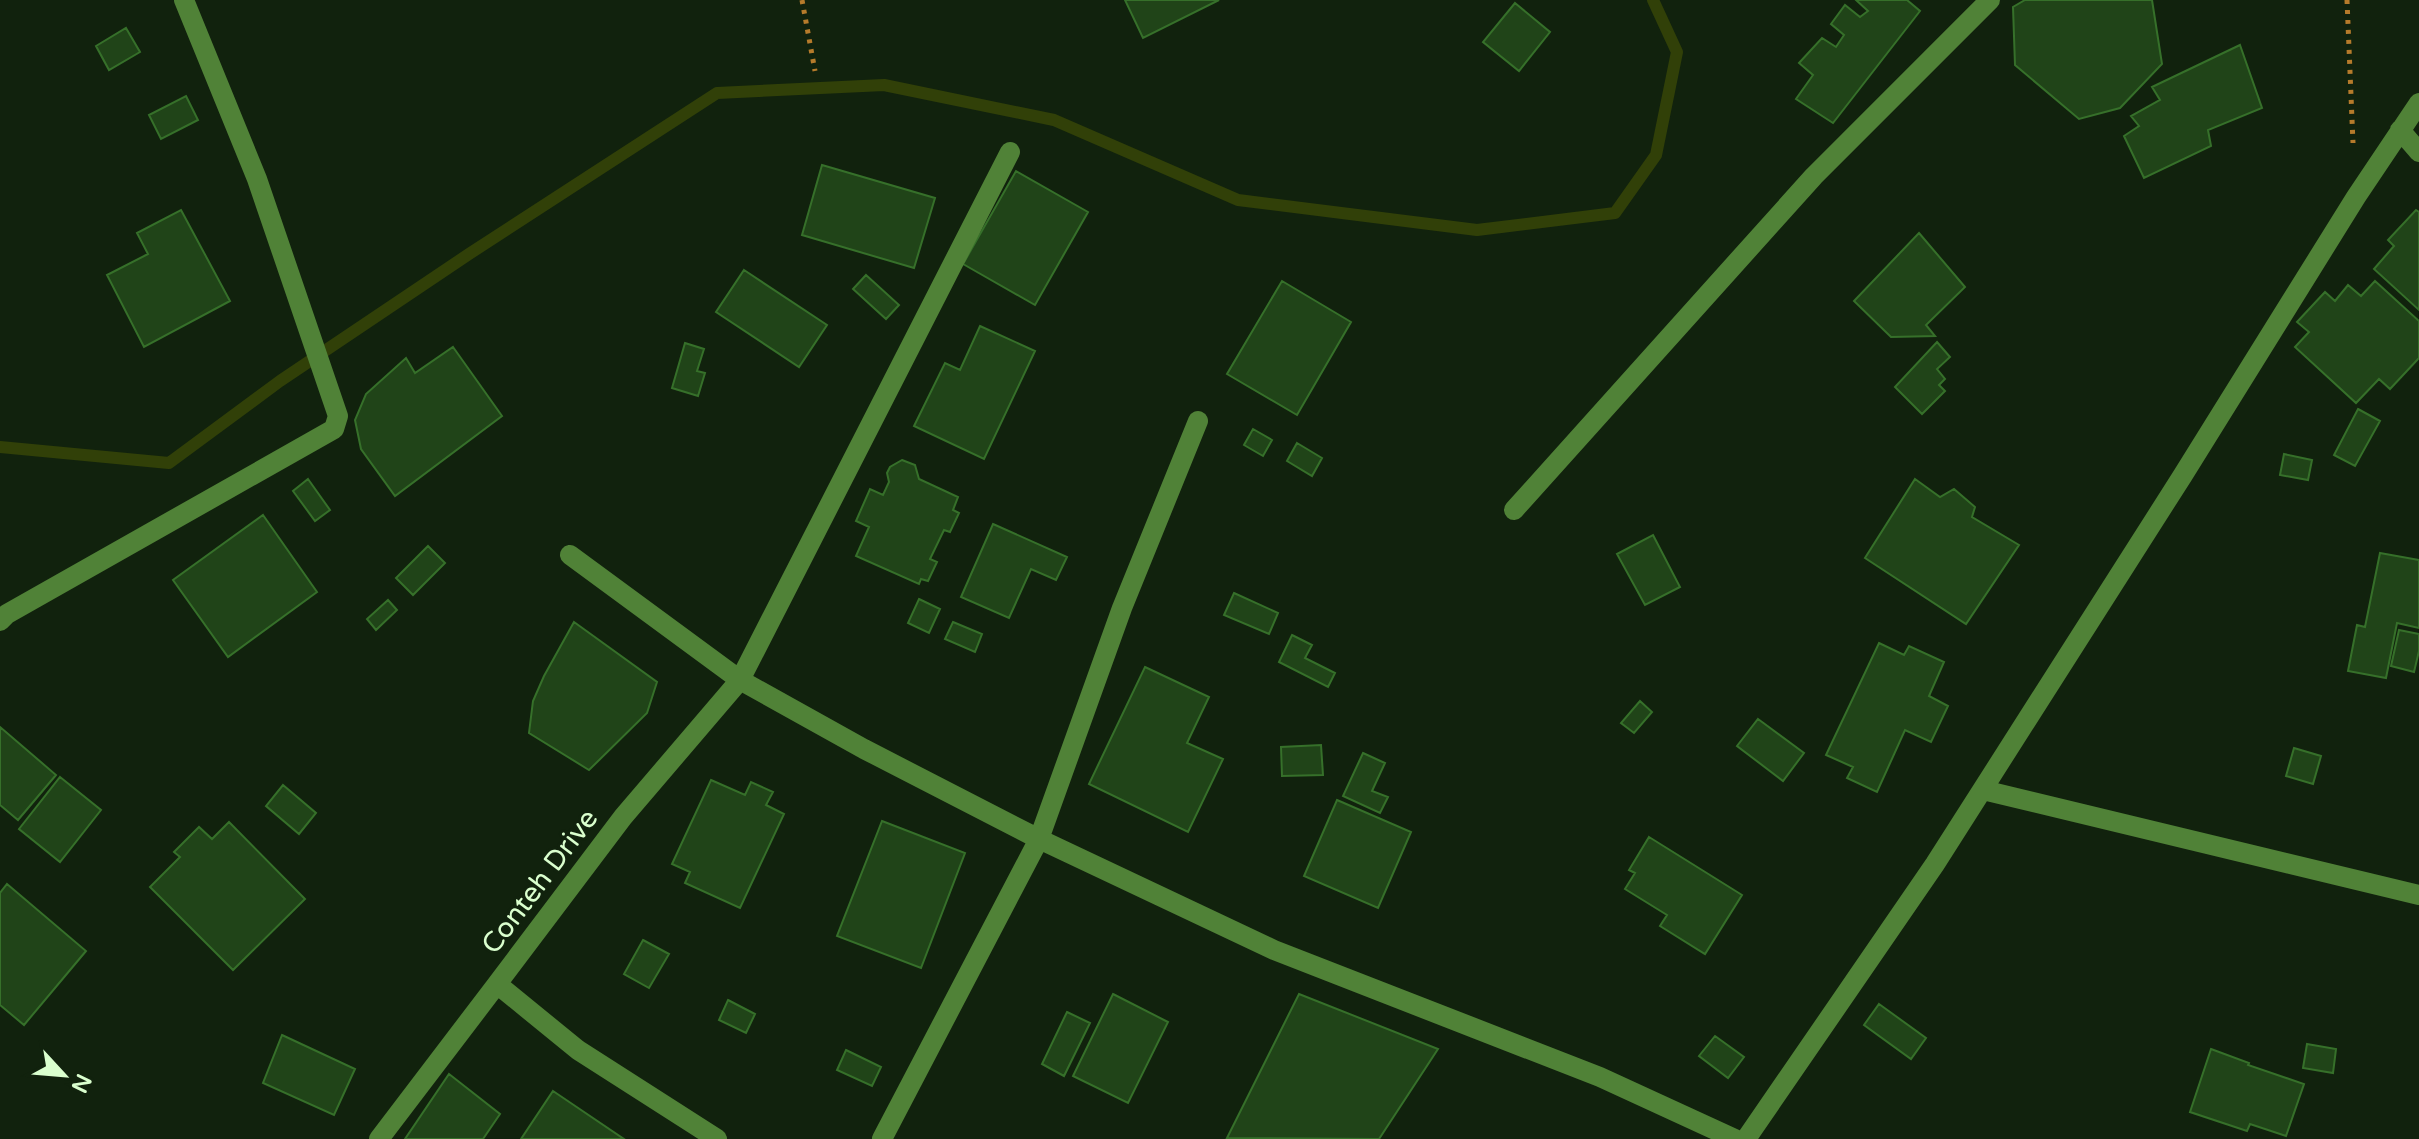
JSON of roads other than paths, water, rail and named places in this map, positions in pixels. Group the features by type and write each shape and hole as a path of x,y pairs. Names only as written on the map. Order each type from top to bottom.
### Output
{"street":[{"path":"0,621 7,614 334,429 338,416 257,179 184,0"},
{"path":"1514,510 1814,176 1990,0"},
{"path":"1746,1139 1935,864 2356,197 2419,103"},
{"path":"2400,130 2419,152"},
{"name":"Conteh Drive","path":"717,1139 578,1050 497,984 623,817 740,680 1010,152"},
{"path":"882,1139 1039,839 1122,608 1198,421"},
{"path":"570,555 740,680 864,749 1039,839 1274,950 1600,1077 1735,1139"},
{"path":"1983,790 2419,895"},
{"path":"379,1139 497,984"}],"waterway":[{"path":"0,447 169,463 280,381 717,93 884,85 1054,120 1238,200 1477,230 1615,213 1656,155 1677,52 1653,0"}]}
